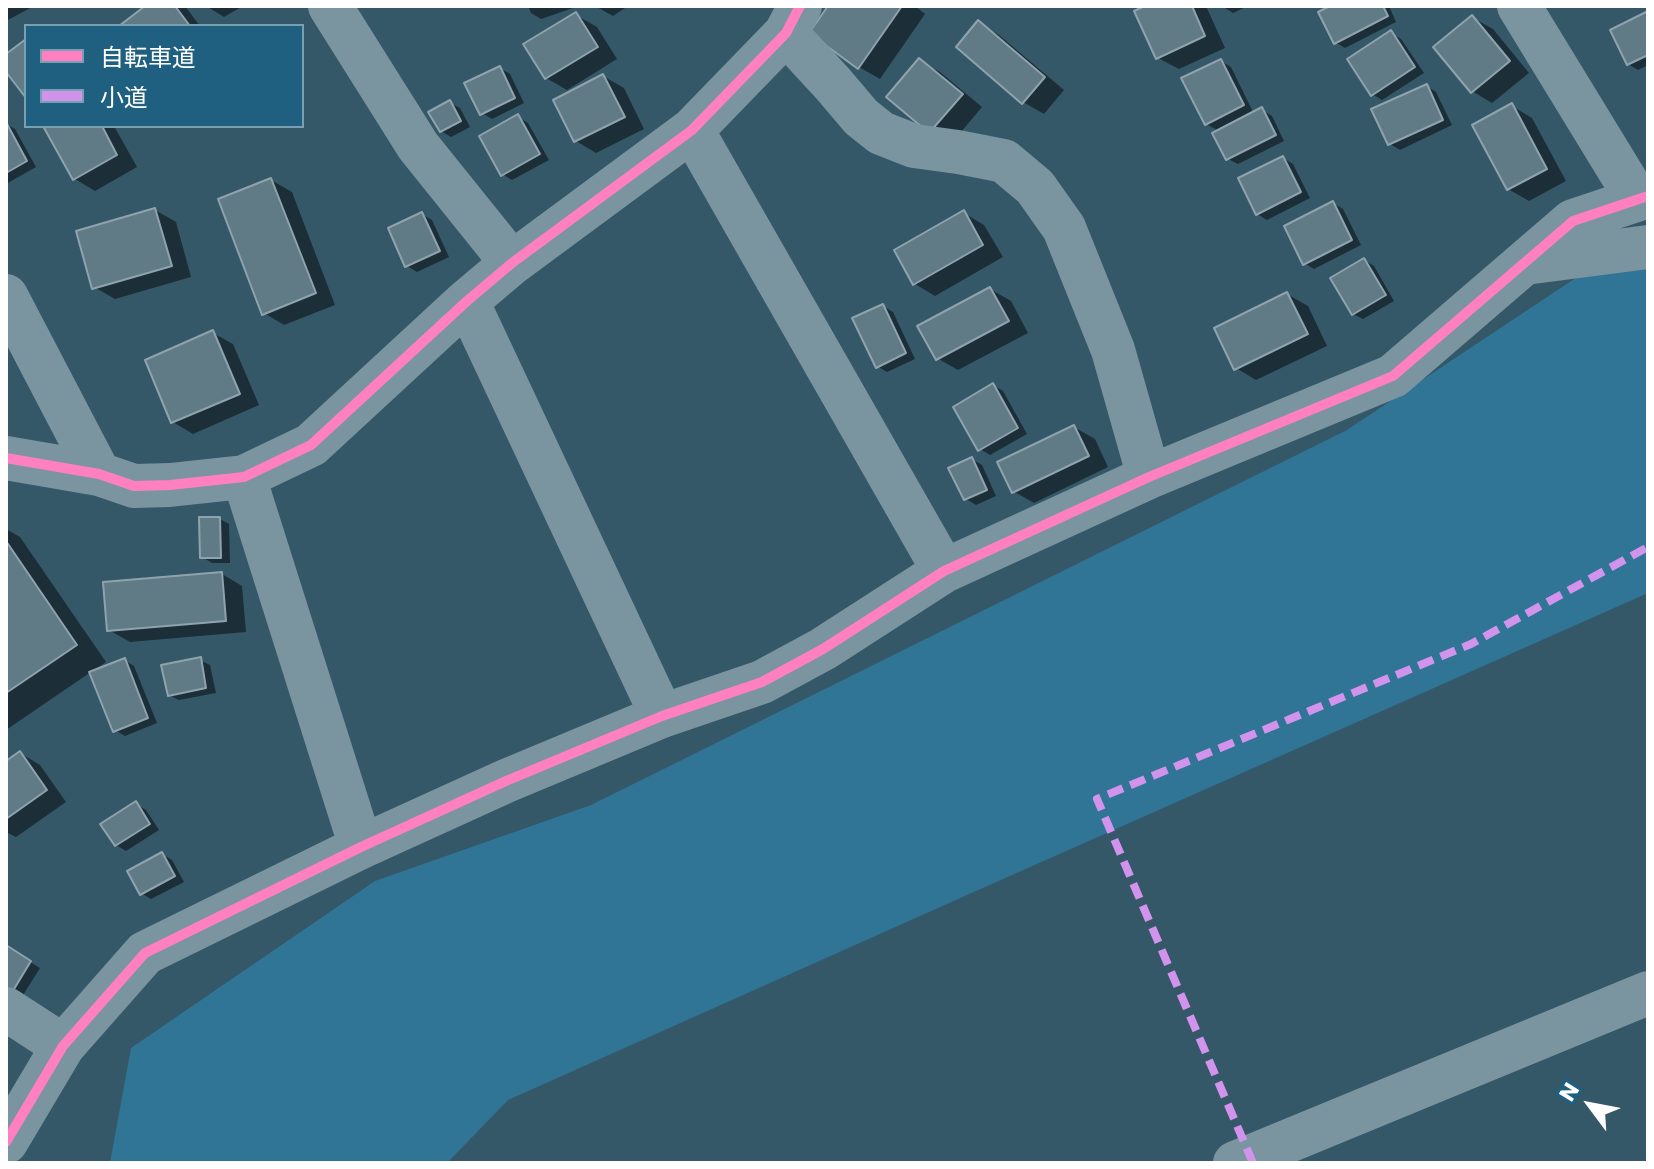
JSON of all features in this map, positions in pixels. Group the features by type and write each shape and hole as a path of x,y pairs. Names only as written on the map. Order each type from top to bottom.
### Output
{"street":[{"path":"330,6 418,146 512,263"},
{"path":"6,1142 63,1046 145,953 361,847 506,781 662,716 762,682 823,649 944,571 1149,477 1393,376 1573,221 1642,198 1519,6"},
{"path":"6,458 99,474 134,486 170,485 244,477 311,445 512,263 692,130 793,19 833,84 861,117 881,133 914,146 1004,161 1035,187 1064,228 1113,350 1149,477"},
{"path":"692,130 944,571"},
{"path":"1525,263 1648,247"},
{"path":"6,296 99,474"},
{"path":"467,301 662,716"},
{"path":"244,477 361,847"},
{"path":"1235,1163 1648,993"},
{"path":"6,1009 63,1046"}],"shaded area":[{"path":"1648,230 1648,593 508,1100 447,1163 110,1163 131,1048 375,881 591,805 1347,430"}],"building":[{"path":"145,6 175,6 188,24 122,24"},
{"path":"828,6 902,6 858,69 809,33"},
{"path":"1145,6 1192,6 1205,36 1156,59 1134,11"},
{"path":"1330,6 1383,6 1388,16 1334,44 1318,12"},
{"path":"1648,11 1648,55 1627,65 1610,30"},
{"path":"576,12 598,47 545,79 523,44"},
{"path":"1472,15 1510,61 1471,93 1433,47"},
{"path":"978,20 1045,77 1022,104 956,47"},
{"path":"1391,30 1415,67 1371,96 1347,59"},
{"path":"24,40 24,95 6,72 6,54"},
{"path":"919,58 963,94 929,133 886,97"},
{"path":"1221,59 1244,105 1205,125 1181,78"},
{"path":"500,66 515,98 480,115 464,83"},
{"path":"603,74 625,117 574,142 553,100"},
{"path":"1427,84 1443,120 1388,145 1371,109"},
{"path":"450,100 461,121 440,132 428,112"},
{"path":"1512,103 1547,169 1507,190 1472,125"},
{"path":"1262,107 1276,135 1226,160 1212,133"},
{"path":"518,114 540,154 501,176 479,136"},
{"path":"6,122 27,161 6,173"},
{"path":"44,128 103,128 117,155 73,180"},
{"path":"1283,156 1301,192 1256,215 1238,178"},
{"path":"271,178 316,293 262,315 218,199"},
{"path":"1333,201 1352,240 1303,265 1284,226"},
{"path":"155,208 172,266 92,289 76,231"},
{"path":"964,210 983,245 913,285 894,250"},
{"path":"422,212 440,251 405,267 388,228"},
{"path":"1364,258 1386,295 1352,315 1330,278"},
{"path":"990,287 1009,321 936,360 917,326"},
{"path":"1287,292 1308,334 1234,370 1214,328"},
{"path":"883,304 906,353 876,368 852,318"},
{"path":"213,330 240,394 171,423 145,360"},
{"path":"993,383 1018,428 978,451 953,407"},
{"path":"1074,425 1089,456 1012,493 997,462"},
{"path":"972,457 987,490 964,500 948,468"},
{"path":"199,517 220,517 221,558 200,558"},
{"path":"6,541 77,645 6,693"},
{"path":"222,572 226,621 107,631 103,582"},
{"path":"201,657 206,688 168,696 161,665"},
{"path":"125,658 148,718 113,732 89,672"},
{"path":"20,751 47,790 6,819 6,761"},
{"path":"136,801 150,824 115,846 100,824"},
{"path":"162,852 175,876 140,895 127,871"},
{"path":"6,945 31,961 8,999 6,998"}],"marked path":[{"path":"1253,1163 1097,799 1471,644 1648,547"}],"cycle path":[{"path":"6,458 99,474 134,486 170,485 244,477 311,445 512,263 692,130 786,33 800,6"},
{"path":"6,1142 63,1046 145,953 361,847 506,781 662,716 762,682 823,649 944,571 1149,477 1393,376 1573,221 1648,196"}]}
